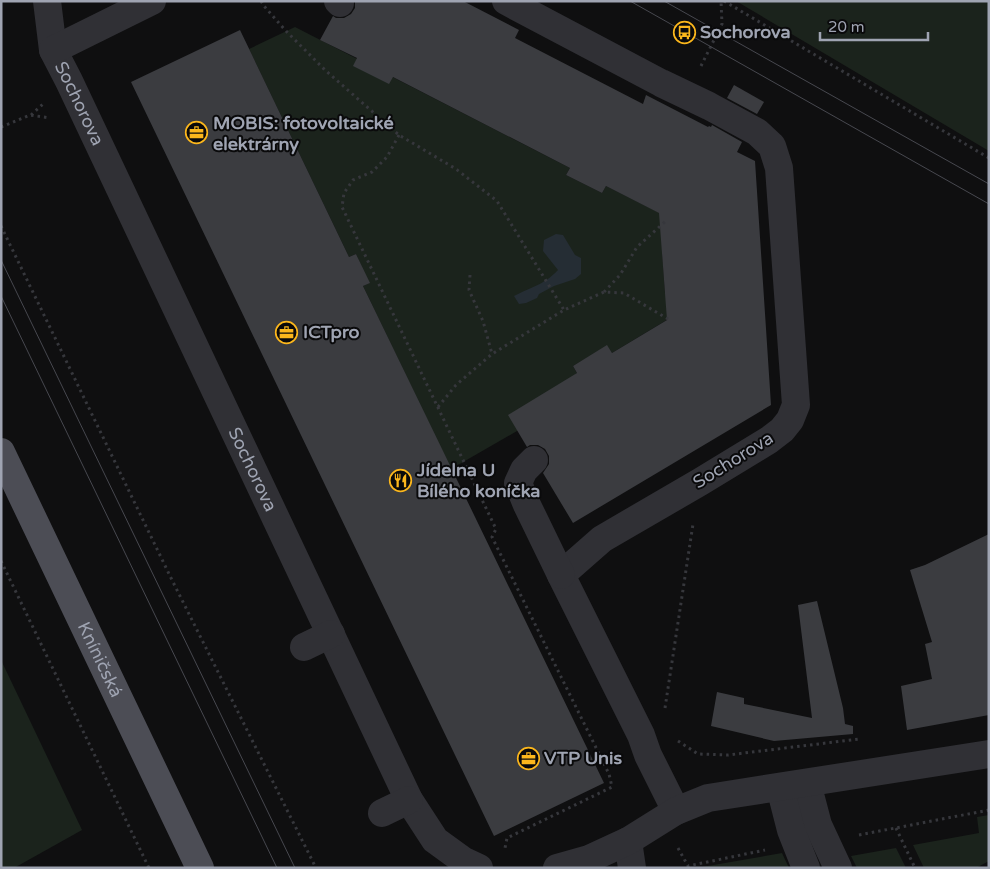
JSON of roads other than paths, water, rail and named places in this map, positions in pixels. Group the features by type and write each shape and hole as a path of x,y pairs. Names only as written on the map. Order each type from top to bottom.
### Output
{"main road":[{"name":"Kníničská","path":"1,452 200,868"}],"street":[{"name":"Sochorova","path":"47,1 53,50 409,800 435,840 464,861 479,868"},
{"name":"Sochorova","path":"53,50 152,1"},
{"name":"Sochorova","path":"506,1 756,132 772,146 780,168 796,405 790,420 782,430 769,440 602,539 561,576"},
{"path":"534,460 524,470 518,483 561,576 641,735 648,755 676,811"},
{"path":"304,647 331,634"},
{"path":"557,868 589,859 628,841 676,811 708,798 989,754"},
{"path":"807,783 818,825 838,868"},
{"path":"780,787 791,830 806,868"},
{"path":"382,813 409,800"},
{"path":"628,841 632,868"}],"tram line":[{"path":"630,1 989,204"},
{"path":"664,1 989,184"},
{"path":"1,260 295,868"},
{"path":"1,296 277,868"}],"place":[{"name":"Sochorova","path":"684,32"},
{"name":"MOBIS: fotovoltaické elektrárny","path":"197,133"},
{"name":"ICTpro","path":"287,332"},
{"name":"Jídelna U Bílého koníčka","path":"401,480"},
{"name":"VTP Unis","path":"528,758"}]}
